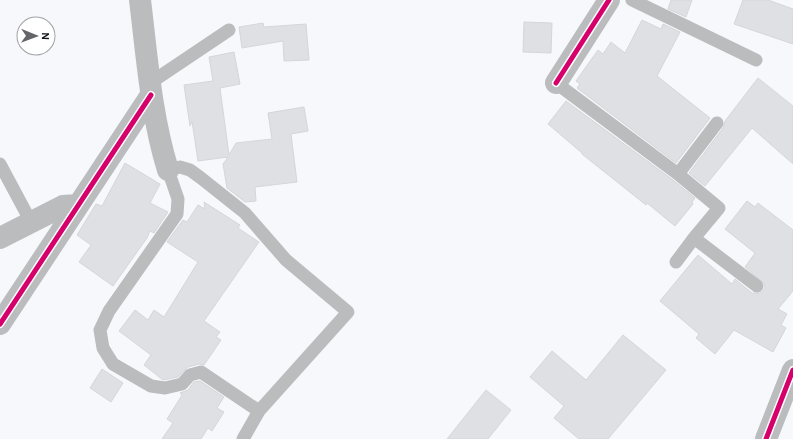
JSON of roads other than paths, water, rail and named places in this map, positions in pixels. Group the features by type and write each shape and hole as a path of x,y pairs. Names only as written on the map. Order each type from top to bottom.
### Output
{"street":[{"path":"140,0 150,89 161,148 168,170"},
{"path":"556,83 609,0"},
{"path":"0,324 150,89"},
{"path":"0,238 63,206 77,205"},
{"path":"766,439 793,370"}],"lane":[{"path":"632,0 756,60"},
{"path":"150,89 230,30"},
{"path":"556,83 678,174 719,208 676,262"},
{"path":"678,174 717,123"},
{"path":"0,164 31,222"},
{"path":"243,439 259,410 348,312 286,260 245,214 201,178 190,170 180,167 168,170 178,199 177,214 109,311 100,330 103,348 113,364 151,386 165,388 182,384 190,375 202,372 259,410"},
{"path":"694,238 757,286"}]}
